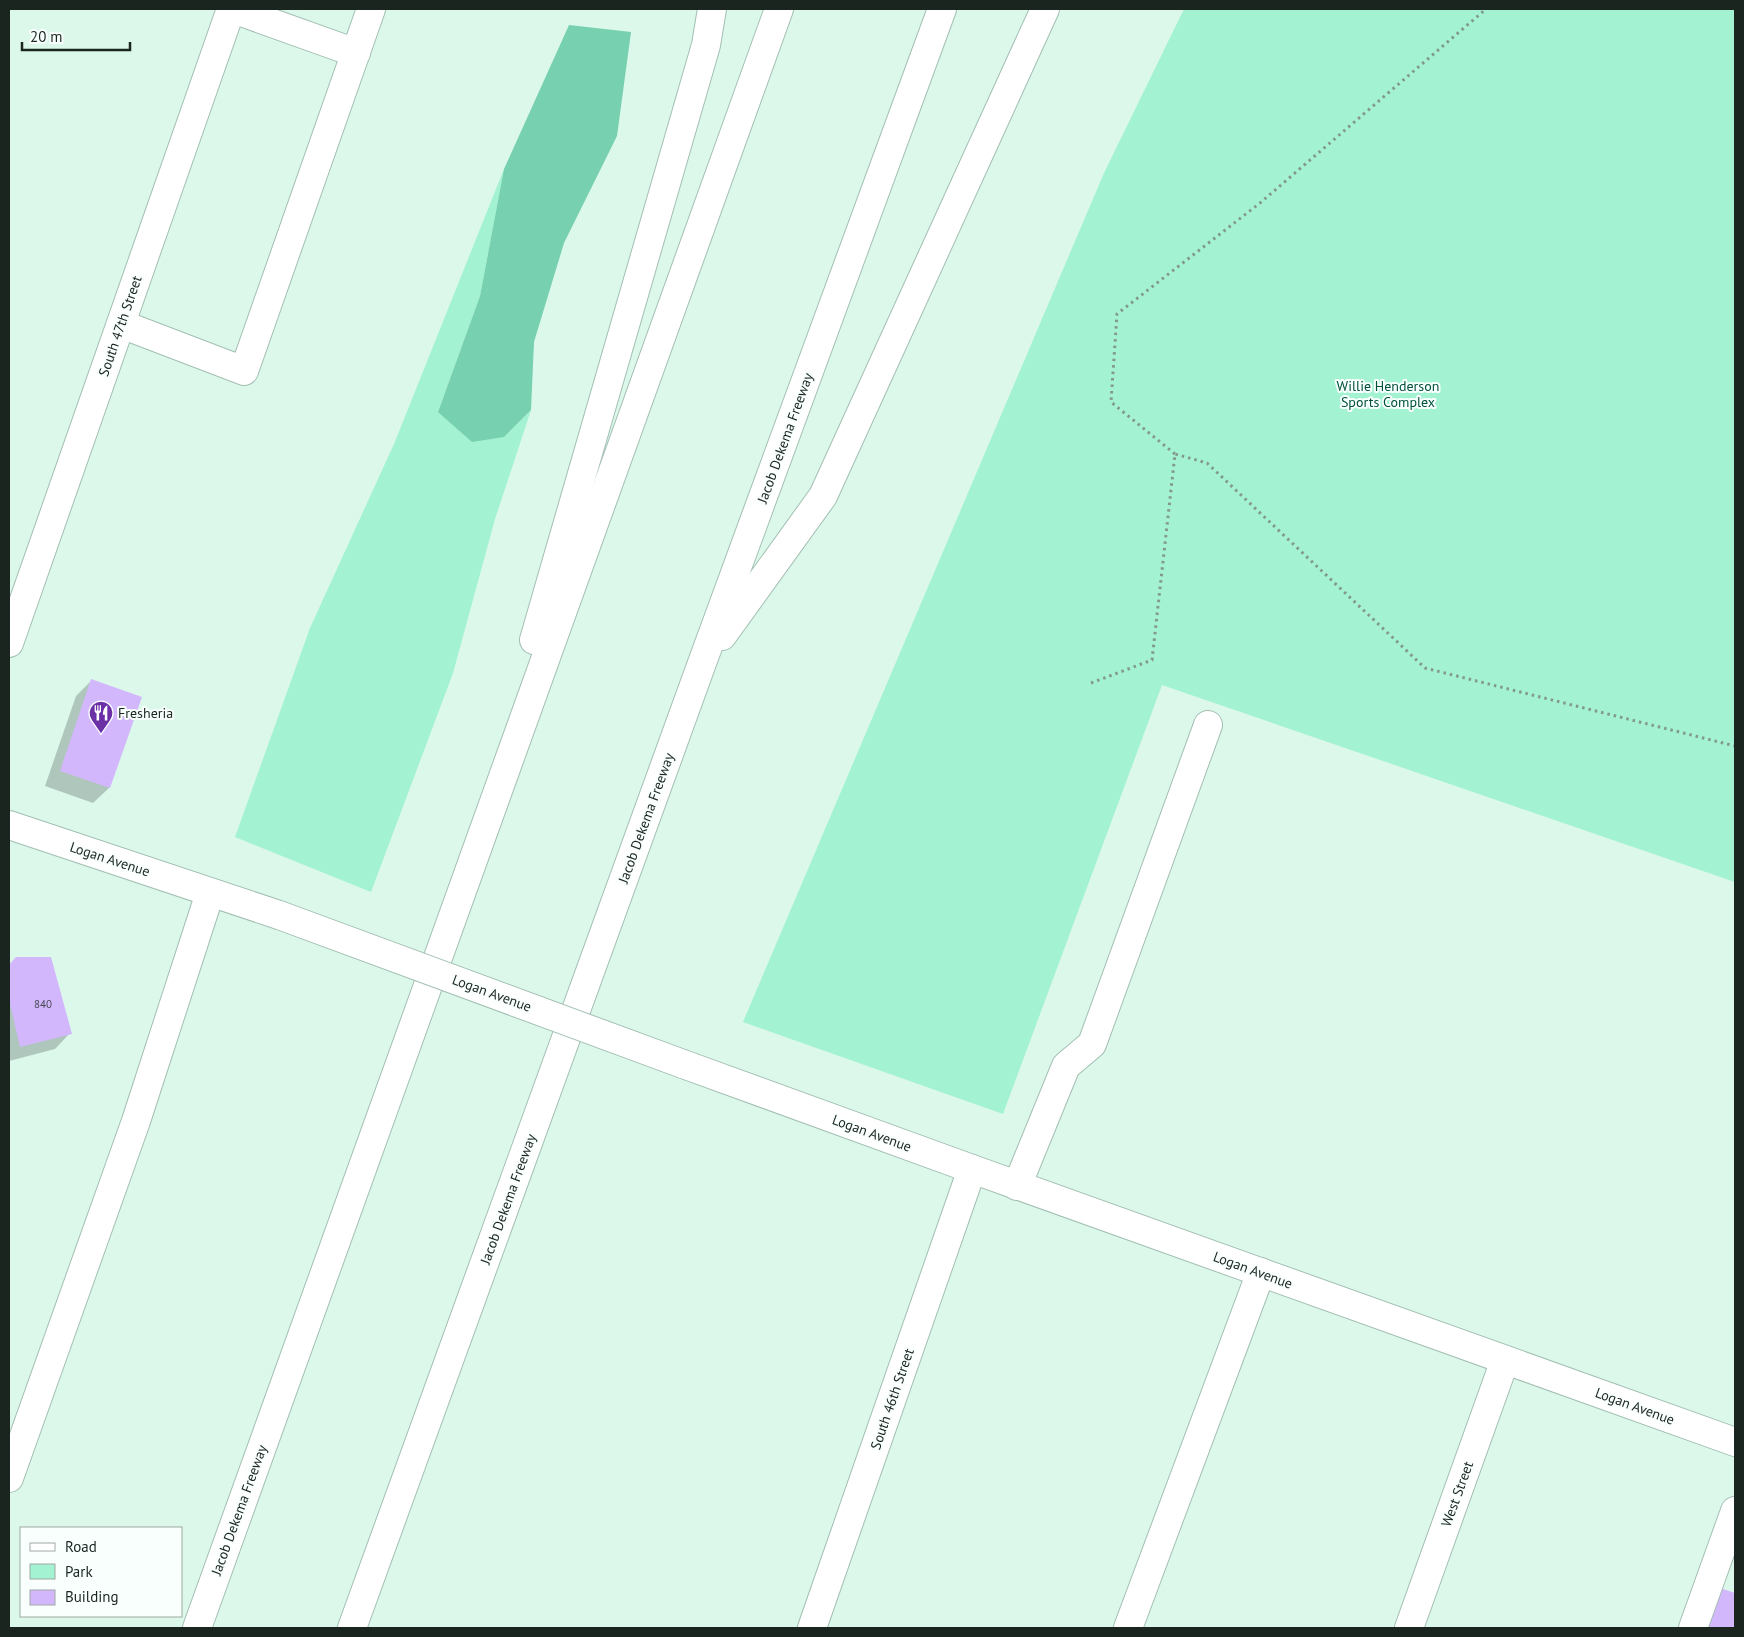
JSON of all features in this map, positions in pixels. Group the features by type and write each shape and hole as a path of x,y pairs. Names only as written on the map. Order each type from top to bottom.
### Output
{"main road":[{"path":"232,9 356,53"},
{"name":"South 47th Street","path":"9,643 232,9"},
{"path":"120,324 244,371 371,9"},
{"path":"459,900 706,45 712,9"},
{"name":"Jacob Dekema Freeway","path":"197,1628 779,9"},
{"name":"Jacob Dekema Freeway","path":"352,1628 702,663 942,9"},
{"path":"702,663 823,496 1045,9"},
{"path":"1017,1186 1066,1066 1092,1044 1208,725"},
{"name":"Logan Avenue","path":"9,825 279,915 972,1170 1735,1442"},
{"path":"9,1478 136,1121 210,893"},
{"name":"South 46th Street","path":"812,1628 972,1170"},
{"path":"1128,1628 1261,1272"},
{"name":"West Street","path":"1409,1628 1505,1360"},
{"path":"1693,1628 1728,1551 1735,1511"}],"path":[{"path":"1486,9 1260,203 1117,314 1111,402 1175,454 1207,463 1425,668 1735,746"},
{"path":"1091,683 1152,660 1175,454"}],"green space":[{"name":"Willie Henderson Sports Complex","path":"1184,9 1735,9 1735,882 1162,685 1003,1114 743,1022 1104,173"},
{"path":"569,25 631,32 617,136 564,243 534,342 531,410 504,437 472,442 438,412 480,296 504,169"},
{"path":"504,169 480,296 438,412 504,437 531,410 495,519 453,673 371,892 235,837 310,628 394,444"}],"building":[{"name":"Fresheria","path":"91,679 142,697 110,788 60,771"},
{"path":"16,957 51,957 72,1034 20,1047 9,999 9,965"},
{"path":"1720,1588 1735,1593 1735,1628 1706,1628"}],"place":[{"name":"Fresheria","path":"101,734"}]}
